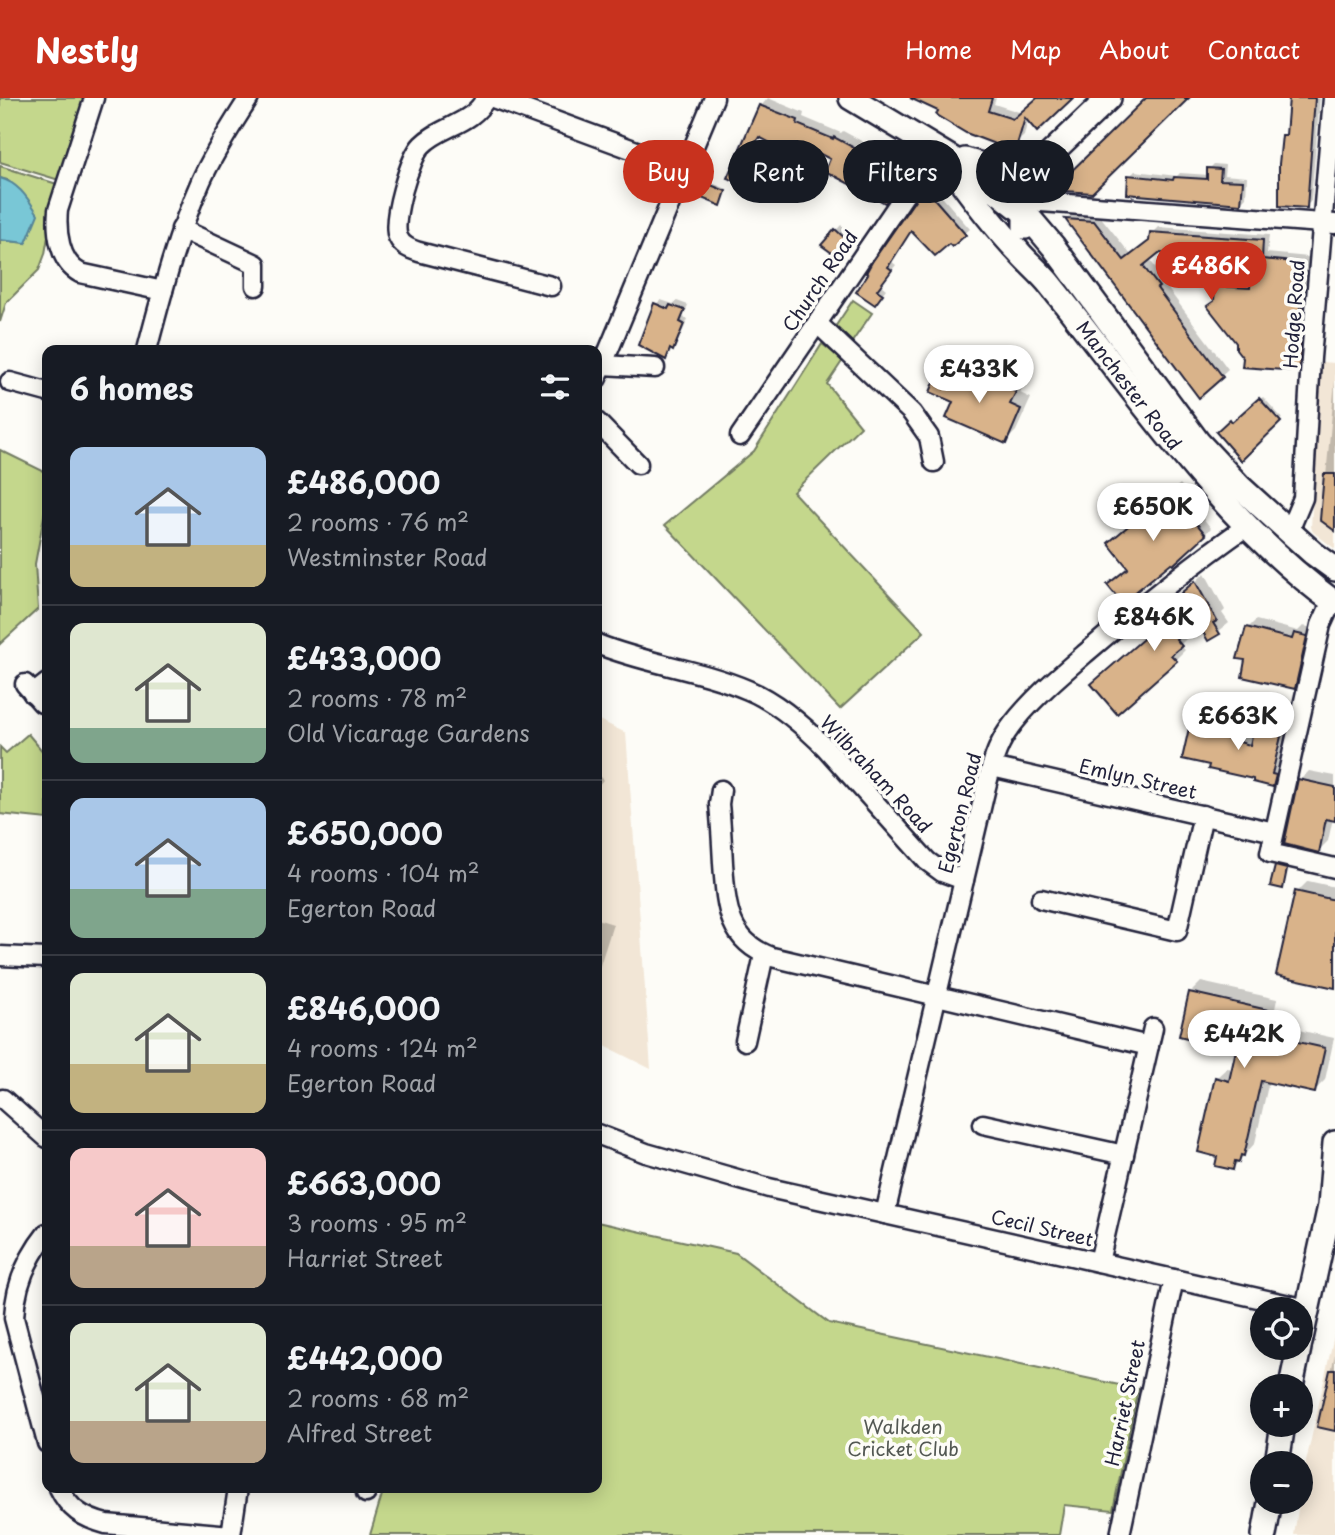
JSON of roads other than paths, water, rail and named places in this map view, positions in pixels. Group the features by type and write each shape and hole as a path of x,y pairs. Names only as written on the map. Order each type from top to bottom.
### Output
{"main road":[{"name":"Manchester Road","path":"851,98 921,140"},
{"path":"1065,140 1109,98"},
{"name":"Manchester Road","path":"962,165 1027,207 1198,442 1240,487 1335,569"},
{"name":"Manchester Road","path":"962,183 1016,250 1049,283 1179,450 1247,527 1307,582 1334,602"},
{"path":"1028,203 1027,246 1049,283"},
{"path":"1310,1297 1332,1200 1335,1143"},
{"path":"1264,1535 1268,1514"}],"street":[{"path":"94,98 58,210 61,246 70,267 80,273 163,290"},
{"path":"486,98 475,114 424,143 417,150 408,171 397,217 397,235 401,243 410,249 552,286"},
{"path":"492,98 623,146"},
{"path":"697,140 714,98"},
{"name":"Hodge Road","path":"1289,531 1303,498 1328,224 1332,98"},
{"path":"148,345 181,229 202,178 247,99"},
{"path":"602,366 671,203"},
{"name":"Church Road","path":"740,436 902,203"},
{"path":"1027,207 1328,224"},
{"path":"181,229 256,264 256,286"},
{"path":"817,323 912,412 929,437 934,462"},
{"path":"602,371 655,368"},
{"path":"19,391 42,392"},
{"path":"602,427 638,464"},
{"name":"Egerton Road","path":"885,1214 992,766 1006,734 1017,719 1070,667 1131,613 1247,527"},
{"path":"1334,602 1321,625 1270,853 1335,868"},
{"name":"Wilbraham Road","path":"602,646 651,663 736,685 765,699 810,732 927,861 942,873 964,880"},
{"name":"Emlyn Street","path":"992,766 1274,832"},
{"path":"721,790 719,804 734,893 730,916 746,943 764,955 937,996 1151,1037 1098,1262"},
{"path":"1041,899 1177,931 1203,815"},
{"path":"764,955 746,1034 767,1030"},
{"path":"0,956 42,958"},
{"path":"3,1099 42,1134"},
{"path":"983,1124 1124,1155"},
{"name":"Cecil Street","path":"602,1136 659,1157 768,1188 1254,1297"},
{"path":"42,1240 31,1254 15,1304 7,1319 42,1428"},
{"name":"Harriet Street","path":"1120,1535 1174,1279"},
{"path":"62,1493 71,1507 92,1520 106,1524 231,1535 237,1493"}],"water":[{"path":"0,178 18,188 38,214 26,243 0,240"}],"park label":[{"name":"Walkden Cricket Club","path":"903,1438"}]}
